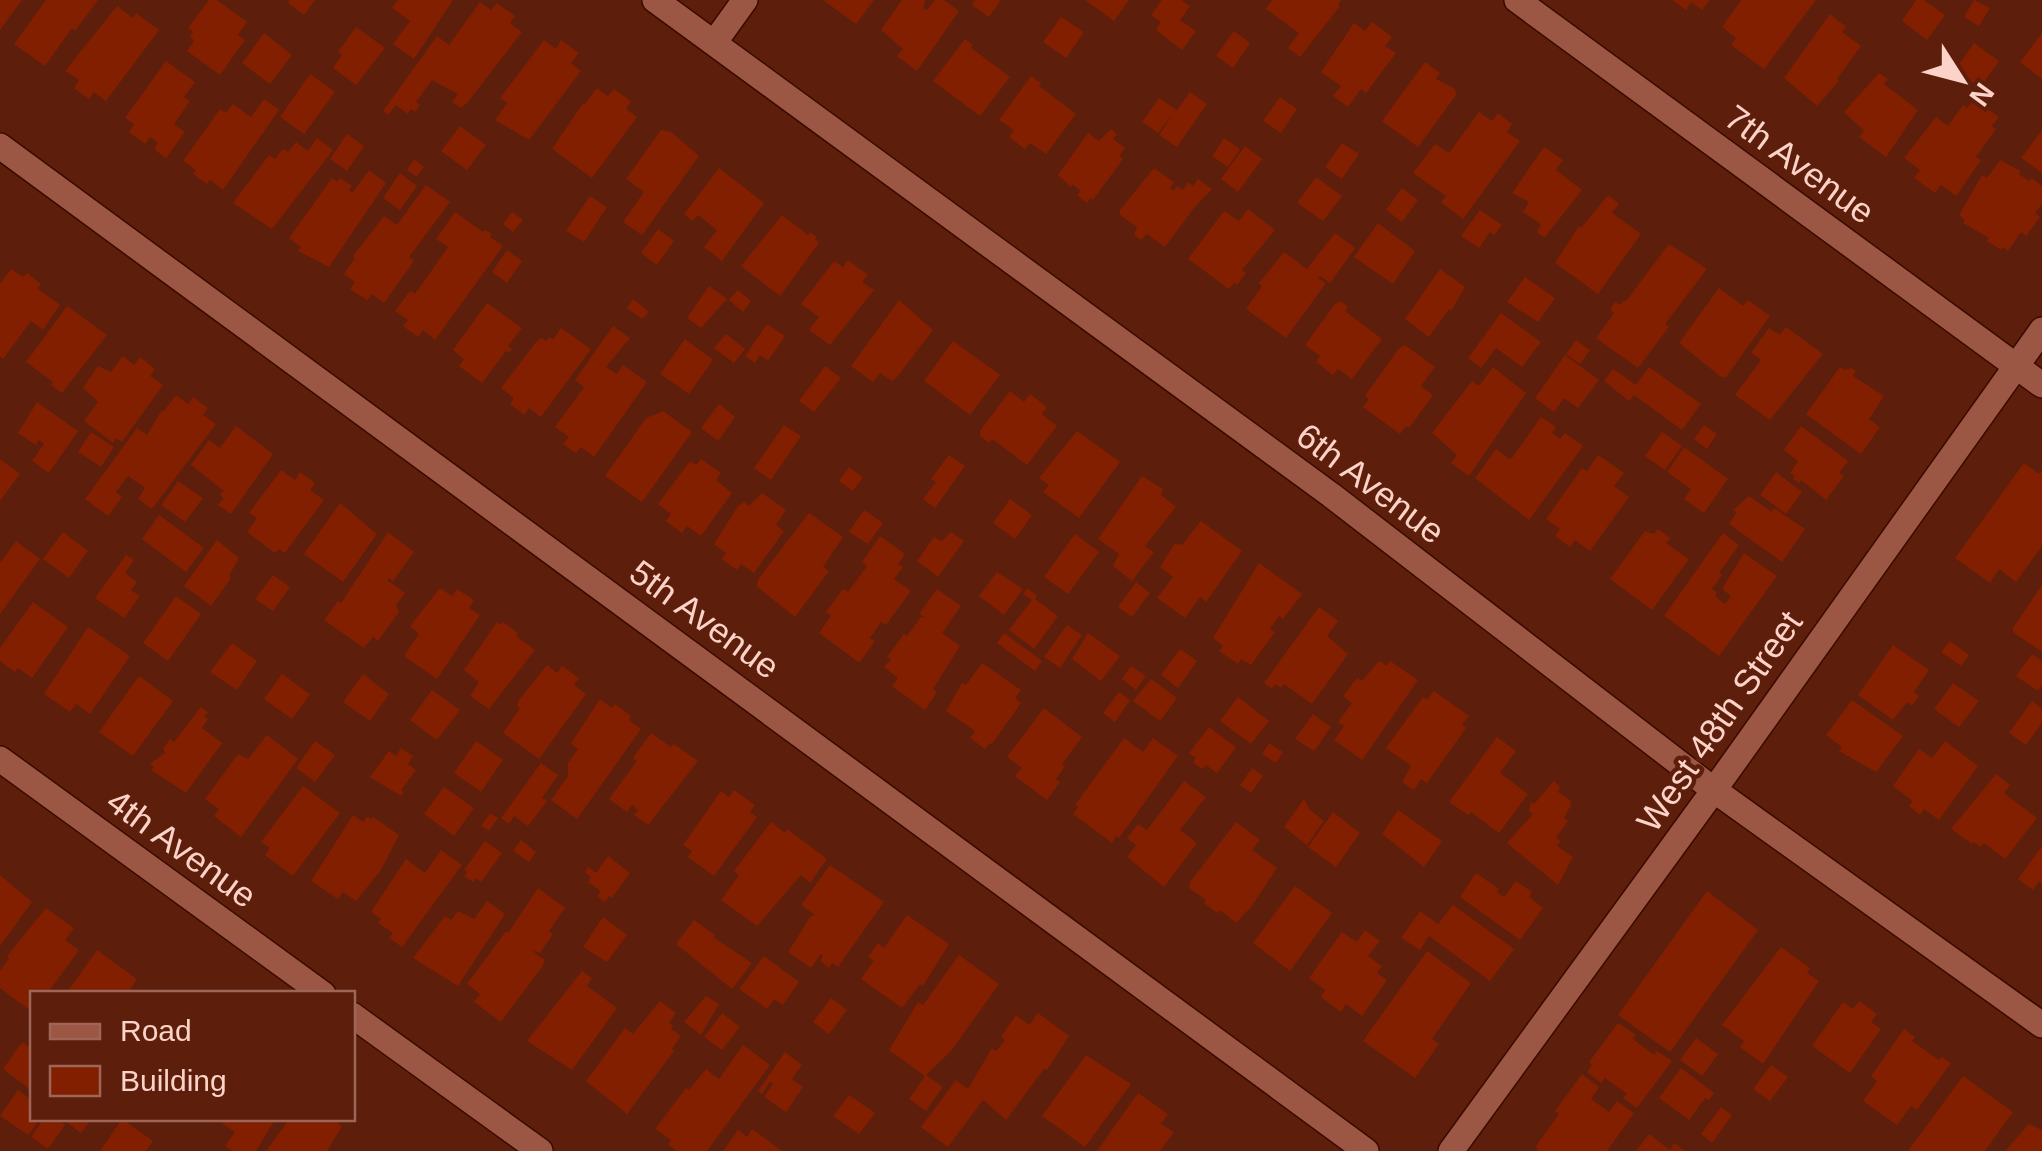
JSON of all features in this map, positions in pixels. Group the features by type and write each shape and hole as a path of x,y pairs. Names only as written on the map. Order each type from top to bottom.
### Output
{"street":[{"name":"6th Avenue","path":"655,0 1331,496 1714,790 2042,1025"},
{"path":"714,43 746,0"},
{"name":"7th Avenue","path":"1517,0 2042,384"},
{"name":"5th Avenue","path":"0,146 1366,1151"},
{"name":"West 48th Street","path":"1451,1151 2042,330"},
{"name":"4th Avenue","path":"0,759 319,991"},
{"path":"355,1017 540,1151"}],"building":[{"path":"0,0 22,0 0,30"},
{"path":"46,0 98,0 45,66 14,44"},
{"path":"209,0 217,0 247,22 238,35 245,40 220,75 187,51 194,41 188,28"},
{"path":"315,0 304,15 288,3"},
{"path":"398,0 453,0 414,59 393,44 410,21 392,8"},
{"path":"823,0 874,0 856,24"},
{"path":"902,0 926,0 923,8 927,10 935,0 944,0 959,11 917,71 897,56 903,49 881,30"},
{"path":"975,0 1001,0 989,17 972,5"},
{"path":"1085,0 1129,0 1114,21"},
{"path":"1162,0 1181,0 1190,6 1180,20 1196,31 1182,50 1156,30 1161,22 1151,15"},
{"path":"1272,0 1341,0 1300,57 1288,48 1299,33 1266,9"},
{"path":"1672,0 1710,0 1702,10 1691,2 1686,10"},
{"path":"1741,0 1816,0 1764,69 1731,45 1736,38 1722,27"},
{"path":"1916,0 1924,0 1945,15 1927,40 1902,21"},
{"path":"1974,0 1990,8 1979,26 1964,17"},
{"path":"480,2 491,10 497,3 515,16 510,23 522,32 468,102 461,108 452,102 458,94 432,80 416,102 420,105 415,112 411,109 408,114 396,105 388,115 383,111 437,36 449,45"},
{"path":"117,6 133,18 136,13 159,30 106,101 94,92 89,99 74,88 79,80 65,71"},
{"path":"1830,14 1846,27 1842,32 1861,46 1817,106 1784,78"},
{"path":"1061,17 1084,32 1066,58 1043,42"},
{"path":"1372,22 1392,37 1385,46 1396,53 1366,93 1361,89 1348,107 1333,96 1341,86 1321,72 1354,23 1365,31"},
{"path":"356,27 385,48 356,85 333,68 342,55 338,52"},
{"path":"1234,31 1250,43 1233,68 1216,56"},
{"path":"264,33 292,55 270,84 242,63"},
{"path":"2042,33 2042,79 2020,62"},
{"path":"965,39 973,45 971,48 1010,77 980,116 933,81"},
{"path":"544,40 556,49 561,40 579,53 571,63 581,71 529,140 495,120 507,103 500,98"},
{"path":"1974,43 1999,61 1980,88 1955,70"},
{"path":"166,61 195,82 184,97 190,101 174,124 185,132 166,158 154,149 158,143 150,137 145,144 129,132 134,124 125,118"},
{"path":"1425,62 1440,73 1436,79 1454,88 1457,94 1418,147 1382,121"},
{"path":"1879,73 1888,79 1884,84 1918,110 1886,157 1859,137 1864,131 1844,112"},
{"path":"310,74 335,92 304,134 280,117"},
{"path":"1031,76 1076,114 1046,154 1030,143 1025,149 1009,137 1014,130 999,120"},
{"path":"597,88 608,96 614,89 631,101 626,109 637,117 592,178 552,149"},
{"path":"1190,92 1207,104 1177,147 1159,135 1174,113 1158,133 1142,122 1159,98 1177,110"},
{"path":"1280,97 1297,109 1281,133 1263,121"},
{"path":"264,99 279,110 223,190 193,174 196,170 183,161 220,109 226,113 233,104 251,117"},
{"path":"1974,99 1999,117 1992,126 1996,129 1976,157 1981,160 1956,196 1941,185 1935,193 1914,178 1920,170 1904,158 1936,117 1948,126 1963,105 1967,108"},
{"path":"1479,112 1492,121 1498,113 1512,124 1507,132 1520,141 1463,219 1441,202 1446,196 1413,173 1435,144 1449,153"},
{"path":"460,126 486,145 467,170 441,151"},
{"path":"1111,129 1117,134 1113,139 1125,148 1119,156 1123,159 1087,203 1077,195 1081,191 1058,175 1088,133 1099,141"},
{"path":"661,130 671,132 699,156 642,235 623,222 644,192 626,179"},
{"path":"2042,130 2042,173 2021,158"},
{"path":"347,134 364,146 347,171 330,159"},
{"path":"317,138 333,150 272,229 233,203 269,155 275,159 296,142 308,151"},
{"path":"1224,138 1240,149 1228,167 1212,156"},
{"path":"1342,143 1359,154 1342,179 1325,167"},
{"path":"1245,146 1262,159 1238,192 1221,179"},
{"path":"1544,147 1563,160 1556,170 1582,190 1545,237 1537,233 1541,224 1523,212 1529,202 1512,193"},
{"path":"414,159 424,167 417,177 407,170"},
{"path":"2000,160 2042,186 2042,204 2035,213 2040,217 2026,236 2021,232 2008,251 1987,241 1989,238 1963,223 1965,220 1959,215 1982,175 1987,178"},
{"path":"719,168 764,203 722,261 704,247 717,230 698,215 692,221 684,214"},
{"path":"1154,168 1174,182 1170,188 1173,191 1177,186 1183,190 1188,182 1193,186 1198,179 1212,189 1165,247 1147,234 1141,240 1134,235 1137,227 1120,215"},
{"path":"369,170 386,183 329,267 298,251 301,247 289,238 332,178 352,186 352,193"},
{"path":"400,173 417,186 400,210 383,198"},
{"path":"1316,177 1342,196 1323,221 1297,203"},
{"path":"426,185 450,202 409,257 414,261 384,303 372,294 367,300 350,289 355,282 344,274 353,256 384,216 397,225"},
{"path":"1402,188 1418,200 1402,222 1386,210"},
{"path":"1608,195 1619,204 1612,213 1641,234 1598,294 1555,263 1579,226"},
{"path":"590,196 607,207 584,242 566,231"},
{"path":"1248,209 1275,230 1242,270 1246,273 1237,285 1234,283 1229,289 1188,259 1224,211 1239,221"},
{"path":"1480,210 1502,225 1494,235 1490,232 1479,248 1461,236"},
{"path":"455,212 492,234 490,237 503,246 435,340 423,330 418,337 403,326 408,320 395,311 410,291 415,294 448,247 436,239"},
{"path":"512,212 523,220 513,232 503,224"},
{"path":"782,215 808,235 810,232 817,237 819,243 780,296 741,266"},
{"path":"1378,223 1415,251 1393,284 1354,257"},
{"path":"658,229 674,241 657,265 641,253"},
{"path":"1335,233 1355,248 1330,283 1318,278 1326,283 1286,338 1246,309 1262,286 1259,283 1284,252 1307,269"},
{"path":"1669,244 1707,269 1665,324 1669,327 1638,368 1596,338 1614,313 1610,309 1615,302 1620,305 1626,301"},
{"path":"507,250 522,261 507,283 492,272"},
{"path":"848,260 868,275 862,282 874,290 830,345 809,330 819,317 801,304 834,261 843,267"},
{"path":"11,269 23,277 27,273 41,284 37,288 60,305 43,330 31,321 3,359 0,284"},
{"path":"1440,269 1465,287 1429,337 1405,319"},
{"path":"1525,277 1555,298 1538,322 1507,302"},
{"path":"709,286 727,299 701,328 687,318"},
{"path":"1719,288 1743,306 1748,300 1770,316 1726,377 1679,343"},
{"path":"738,290 751,301 743,312 729,300"},
{"path":"633,299 649,312 642,319 627,308"},
{"path":"899,300 933,330 897,377 892,381 880,373 873,382 851,366"},
{"path":"1340,301 1348,307 1345,311 1382,339 1352,379 1338,369 1333,375 1316,362 1320,356 1305,345"},
{"path":"487,303 522,328 508,346 512,349 506,351 482,383 459,366 464,359 453,350"},
{"path":"67,306 107,335 62,393 26,362"},
{"path":"1501,313 1541,342 1522,367 1496,348 1481,368 1468,358"},
{"path":"767,324 785,336 768,361 760,355 755,363 745,356"},
{"path":"613,326 630,338 606,367 617,374 623,365 647,382 594,457 581,447 576,453 563,444 569,437 555,427 584,387 575,380"},
{"path":"1786,327 1823,354 1770,420 1735,395 1761,360 1751,353 1769,328 1780,335"},
{"path":"561,328 591,349 541,417 529,408 524,415 510,404 514,398 501,388 536,342 549,337 553,340"},
{"path":"726,334 745,349 734,363 714,348"},
{"path":"685,339 713,360 689,394 660,374"},
{"path":"1576,340 1590,350 1580,364 1566,354"},
{"path":"953,341 1000,375 970,415 924,381"},
{"path":"1405,345 1435,367 1421,386 1433,395 1400,434 1363,407 1369,399 1365,396"},
{"path":"1565,355 1599,380 1578,408 1564,398 1554,412 1535,398"},
{"path":"123,356 134,365 140,357 155,369 150,376 163,385 122,442 116,438 113,443 84,421 98,402 83,388 98,366 111,372"},
{"path":"825,366 841,378 814,412 799,401"},
{"path":"1493,367 1526,393 1469,476 1451,463 1457,455 1432,433 1472,381 1479,386"},
{"path":"1649,367 1701,404 1682,430 1634,395 1629,401 1604,381 1613,369 1636,385"},
{"path":"1840,367 1856,371 1853,376 1884,396 1869,419 1880,427 1861,454 1806,414"},
{"path":"1010,391 1024,402 1030,394 1047,407 1042,414 1057,426 1027,465 992,439 989,443 980,436"},
{"path":"176,395 188,404 193,397 208,408 203,415 216,424 152,509 138,499 145,488 128,476 116,492 122,497 108,516 85,499 137,428 147,435"},
{"path":"37,402 78,431 49,473 32,461 44,444 39,440 36,445 18,433"},
{"path":"719,404 735,417 718,441 701,428"},
{"path":"663,411 692,432 642,502 605,476 646,418"},
{"path":"1541,417 1556,427 1552,433 1560,439 1565,433 1583,446 1529,520 1475,478 1496,449 1512,458"},
{"path":"784,425 801,436 771,480 754,468"},
{"path":"1704,425 1717,434 1707,449 1694,439"},
{"path":"236,426 273,454 231,514 218,505 224,491 191,465 209,440 220,448"},
{"path":"1801,426 1848,461 1839,473 1844,476 1826,500 1790,473 1798,461 1784,450"},
{"path":"1077,431 1120,462 1079,518 1043,492 1049,485 1039,478"},
{"path":"91,432 114,447 101,467 78,452"},
{"path":"1662,432 1682,446 1665,470 1645,456"},
{"path":"1684,447 1728,479 1704,513 1684,499 1691,489 1667,472"},
{"path":"949,455 965,466 935,508 923,499 936,482 931,479"},
{"path":"1598,455 1624,473 1614,486 1629,497 1590,551 1575,540 1570,547 1555,536 1560,529 1546,519 1582,468 1587,471"},
{"path":"0,459 20,474 0,501"},
{"path":"701,459 721,473 716,480 732,493 701,536 687,526 682,533 666,521 671,514 658,504 690,461 696,465"},
{"path":"2024,463 2039,474 2042,470 2042,546 2016,582 1999,569 1990,583 1955,558"},
{"path":"849,467 863,477 853,491 839,481"},
{"path":"281,470 295,480 300,472 315,483 310,490 324,500 285,553 279,549 275,553 247,532 257,518 249,513"},
{"path":"1776,472 1802,492 1786,514 1760,495"},
{"path":"1142,476 1163,489 1161,495 1176,507 1145,546 1154,552 1132,581 1113,566 1119,554 1098,539"},
{"path":"178,481 203,498 185,522 161,505"},
{"path":"762,493 786,510 776,525 784,531 754,573 741,564 737,570 721,559 726,553 714,544 738,506 744,502 749,506"},
{"path":"1749,496 1805,529 1782,562 1729,524 1737,512 1733,510"},
{"path":"1010,499 1032,515 1015,539 993,523"},
{"path":"340,503 377,534 343,582 304,554"},
{"path":"864,510 883,523 868,544 849,532"},
{"path":"809,513 843,537 823,567 829,571 795,617 756,586"},
{"path":"159,515 204,548 186,572 142,539"},
{"path":"1201,521 1242,551 1206,602 1200,597 1185,618 1157,598 1173,577 1160,567 1175,543 1182,545"},
{"path":"1658,529 1670,538 1666,543 1689,559 1652,610 1610,579 1645,531 1654,534"},
{"path":"63,532 88,551 69,578 43,559"},
{"path":"388,532 414,552 393,581 387,580 405,593 396,605 399,612 378,641 373,637 364,648 324,620 338,601 341,603"},
{"path":"951,532 964,541 938,577 917,561 934,537 942,541"},
{"path":"1723,533 1739,545 1712,589 1725,604 1731,596 1722,589 1744,553 1777,576 1719,656 1664,616"},
{"path":"1075,534 1099,552 1068,594 1044,577"},
{"path":"880,536 905,554 898,564 903,567 894,579 911,591 886,625 881,622 870,638 875,641 860,662 819,633 831,616 826,612 843,589 848,592 867,566 862,562"},
{"path":"217,540 239,558 231,578 211,606 184,586"},
{"path":"16,541 40,559 0,614 0,563"},
{"path":"126,555 134,560 125,573 137,582 131,590 140,596 124,618 95,598"},
{"path":"1259,563 1302,594 1283,619 1279,616 1270,629 1275,632 1251,665 1241,659 1238,664 1219,651 1223,646 1213,638"},
{"path":"997,572 1023,589 1004,615 979,596"},
{"path":"273,575 290,587 273,611 255,599"},
{"path":"1136,582 1150,593 1132,617 1118,607"},
{"path":"2042,585 2042,652 2013,632 2013,628"},
{"path":"440,588 452,596 457,589 474,600 469,608 480,615 437,679 404,656 419,634 410,626"},
{"path":"1027,588 1058,616 1034,649 1009,630 1032,600 1023,594"},
{"path":"937,589 961,606 942,633 960,646 933,689 937,692 925,710 892,686 898,678 884,667 904,634 907,636 921,617 926,618 919,614"},
{"path":"176,596 201,614 168,661 143,643"},
{"path":"33,602 68,627 32,678 0,661 0,648"},
{"path":"1319,607 1338,621 1327,636 1348,654 1312,704 1284,684 1281,688 1275,684 1272,689 1264,683"},
{"path":"497,622 518,633 516,636 535,650 489,709 470,696 479,682 464,670"},
{"path":"1067,625 1082,635 1060,668 1044,657"},
{"path":"88,627 130,656 90,714 76,704 70,712 44,694"},
{"path":"1004,633 1042,661 1035,671 997,643"},
{"path":"1088,633 1120,656 1101,681 1072,659"},
{"path":"1950,641 1969,655 1961,666 1941,652"},
{"path":"232,643 257,661 237,690 210,672"},
{"path":"1893,645 1929,670 1914,692 1919,696 1912,706 1907,702 1893,720 1858,695"},
{"path":"1180,649 1197,661 1178,688 1161,675"},
{"path":"2032,654 2042,661 2042,685 2038,691 2016,676"},
{"path":"1379,661 1387,666 1390,661 1418,680 1362,760 1334,740 1344,726 1338,722 1352,703 1343,696 1357,678 1362,681"},
{"path":"982,663 1021,690 1015,698 1021,703 985,749 970,738 975,731 946,711 962,683 966,685"},
{"path":"547,665 557,673 562,666 579,678 574,685 586,694 539,759 503,733 520,708 519,700"},
{"path":"1131,666 1146,676 1136,690 1122,679"},
{"path":"282,674 310,694 292,719 264,699"},
{"path":"363,674 389,694 370,721 343,702"},
{"path":"139,676 173,701 133,756 99,732"},
{"path":"1151,679 1177,698 1160,721 1133,701"},
{"path":"1953,683 1979,701 1959,727 1934,709"},
{"path":"432,690 460,710 437,740 410,720"},
{"path":"1434,691 1469,716 1462,725 1466,728 1427,783 1421,779 1414,790 1402,782 1411,766 1386,748 1423,697 1427,700"},
{"path":"1119,692 1130,700 1115,722 1103,713"},
{"path":"1238,697 1269,721 1251,744 1220,721"},
{"path":"600,699 612,708 615,704 641,729 577,819 551,800 568,776 568,763 578,749 571,743"},
{"path":"1852,700 1903,736 1876,772 1839,751 1842,747 1826,735"},
{"path":"2032,701 2042,709 2042,723 2026,745 2009,733"},
{"path":"201,707 208,712 202,728 222,743 186,793 151,770 154,767 150,764 165,753 163,749 170,739 174,742"},
{"path":"1044,708 1082,737 1062,764 1065,766 1056,779 1060,782 1047,800 1015,776 1022,768 1007,757"},
{"path":"1313,714 1331,727 1314,751 1295,739"},
{"path":"1209,727 1236,747 1217,773 1206,765 1202,769 1189,753"},
{"path":"651,733 698,761 648,825 634,815 638,810 632,805 627,812 609,799 637,761 633,758"},
{"path":"267,735 298,759 241,837 214,816 219,809 205,799 238,754 248,759"},
{"path":"1497,737 1516,751 1500,773 1528,794 1499,833 1471,812 1468,815 1449,802"},
{"path":"1124,738 1143,752 1153,738 1178,756 1112,843 1073,814 1078,807 1075,805"},
{"path":"315,741 335,755 315,782 296,768"},
{"path":"476,741 503,760 481,792 454,773"},
{"path":"1945,741 1978,766 1939,820 1924,809 1920,815 1909,806 1913,801 1893,786 1919,749 1932,758"},
{"path":"1269,743 1283,752 1276,763 1262,754"},
{"path":"401,748 413,756 408,764 416,770 401,796 370,777 389,751 396,756"},
{"path":"541,763 558,775 542,798 547,801 528,826 514,816 509,824 501,818"},
{"path":"1252,768 1263,776 1251,793 1240,785"},
{"path":"1996,774 2010,785 2004,793 2037,818 2005,859 1984,843 1981,847 1972,844 1951,829"},
{"path":"1184,781 1206,797 1180,830 1197,843 1164,887 1127,857 1136,845 1127,838 1138,824 1147,830"},
{"path":"1554,781 1560,787 1558,792 1571,805 1564,818 1568,821 1556,838 1561,841 1557,846 1573,857 1558,885 1507,843 1533,814 1529,811 1531,802 1534,804"},
{"path":"303,786 340,813 293,876 265,855 270,848 261,842"},
{"path":"444,787 474,808 454,836 424,814"},
{"path":"734,790 755,805 750,812 757,817 714,876 688,857 692,851 683,845 721,791 729,797"},
{"path":"1304,799 1324,821 1307,845 1284,827"},
{"path":"1398,810 1442,841 1424,867 1382,834"},
{"path":"1333,812 1360,833 1336,867 1308,847"},
{"path":"490,813 498,818 489,831 481,826"},
{"path":"353,815 363,822 373,817 399,835 381,870 356,901 343,892 338,899 311,881"},
{"path":"771,822 827,859 810,883 801,875 757,926 721,900 739,875 734,871"},
{"path":"1236,822 1260,840 1252,850 1277,868 1236,923 1220,910 1217,913 1189,888"},
{"path":"521,840 536,852 529,862 513,851"},
{"path":"485,841 502,853 481,882 476,878 473,882 464,876 464,870"},
{"path":"2042,846 2042,884 2039,881 2033,890 2018,879"},
{"path":"441,850 462,865 402,947 389,938 393,933 378,923 381,919 371,912 406,859 425,873"},
{"path":"608,856 630,873 605,902 597,896 601,891 588,882 591,877 585,872 588,867 596,873"},
{"path":"830,865 884,902 838,967 832,963 829,968 820,961 821,954 811,968 788,952 815,915 801,905"},
{"path":"1476,873 1504,897 1516,881 1532,892 1529,897 1543,908 1520,940 1460,897"},
{"path":"0,875 32,902 0,946"},
{"path":"1295,886 1332,913 1290,971 1253,943"},
{"path":"538,888 565,908 540,953 531,950 545,960 501,1022 474,1002 480,994 467,984"},
{"path":"1707,891 1758,930 1670,1052 1618,1015"},
{"path":"487,901 505,914 458,986 413,958 445,916 451,920 458,911 474,919"},
{"path":"1453,905 1514,949 1490,981 1429,936 1420,950 1401,938 1420,911 1438,924"},
{"path":"46,908 74,928 65,940 79,950 49,991 30,991 30,1010 0,988 0,971 7,956"},
{"path":"907,915 949,944 923,986 920,984 902,1008 861,979 874,960 868,957 878,943 884,948"},
{"path":"603,917 627,935 607,962 583,947"},
{"path":"694,920 752,963 732,989 676,944"},
{"path":"1365,930 1380,941 1368,956 1382,966 1377,973 1387,980 1362,1016 1346,1004 1341,1012 1321,997 1325,990 1309,978 1342,932 1357,942"},
{"path":"1781,947 1810,968 1807,973 1819,981 1763,1064 1740,1047 1744,1041 1722,1025"},
{"path":"97,950 137,979 129,991 68,991"},
{"path":"1427,951 1471,983 1432,1039 1439,1044 1415,1078 1363,1041"},
{"path":"959,955 999,984 951,1051 926,1075 943,1087 926,1111 909,1099 925,1076 889,1050 918,1002 923,1005"},
{"path":"764,956 799,982 783,1005 774,999 767,1009 739,989"},
{"path":"582,971 592,978 587,986 617,1008 572,1070 527,1041"},
{"path":"706,996 719,1004 701,1035 684,1022"},
{"path":"831,998 847,1010 829,1034 813,1022"},
{"path":"660,1001 676,1013 669,1023 681,1036 627,1114 586,1081 625,1028 633,1034"},
{"path":"1859,1001 1877,1014 1871,1022 1881,1029 1850,1073 1812,1046 1843,1002 1853,1009"},
{"path":"722,1013 740,1027 722,1050 704,1037"},
{"path":"1038,1013 1069,1036 1006,1120 983,1100 948,1147 921,1127 956,1080 968,1089 992,1048 996,1051 1005,1040 1001,1037 1016,1015 1029,1025"},
{"path":"1618,1023 1654,1055 1657,1051 1672,1061 1637,1108 1623,1098 1627,1094 1605,1078 1601,1083 1587,1072 1592,1065 1589,1062"},
{"path":"1904,1029 1915,1037 1912,1041 1939,1060 1942,1057 1951,1063 1917,1110 1911,1106 1897,1125 1863,1101 1877,1081 1871,1076"},
{"path":"1696,1038 1718,1054 1702,1076 1680,1060"},
{"path":"22,1042 30,1048 30,1089 3,1069"},
{"path":"743,1045 770,1065 707,1151 677,1151 668,1145 671,1140 655,1129 686,1088 689,1090 706,1069 719,1079"},
{"path":"785,1052 802,1065 792,1079 803,1087 786,1112 764,1097 773,1084 770,1082 762,1094 758,1091"},
{"path":"1086,1055 1131,1084 1085,1147 1042,1116"},
{"path":"1771,1065 1788,1077 1770,1101 1753,1089"},
{"path":"1681,1068 1714,1093 1709,1100 1705,1098 1689,1120 1659,1098"},
{"path":"1582,1074 1599,1087 1591,1099 1609,1112 1617,1101 1634,1113 1607,1151 1538,1151 1536,1146 1559,1114 1555,1111"},
{"path":"1963,1076 2013,1112 1985,1151 1908,1151"},
{"path":"18,1090 30,1099 30,1121 39,1121 28,1135 0,1116"},
{"path":"1138,1093 1168,1114 1161,1124 1174,1132 1160,1151 1097,1151"},
{"path":"849,1095 875,1113 859,1134 833,1116"},
{"path":"1721,1107 1732,1115 1712,1143 1701,1134"},
{"path":"42,1121 60,1121 65,1125 48,1149 31,1137"},
{"path":"65,1121 90,1121 81,1133"},
{"path":"121,1121 153,1141 146,1151 100,1151"},
{"path":"274,1121 256,1151 232,1151 225,1146 235,1132 222,1123"},
{"path":"288,1121 336,1121 342,1126 327,1151 266,1151"},
{"path":"2029,1124 2042,1130 2042,1151 2005,1151"},
{"path":"752,1129 782,1151 723,1151 738,1130 747,1137"},
{"path":"1649,1134 1670,1150 1674,1143 1685,1151 1636,1151"}]}
